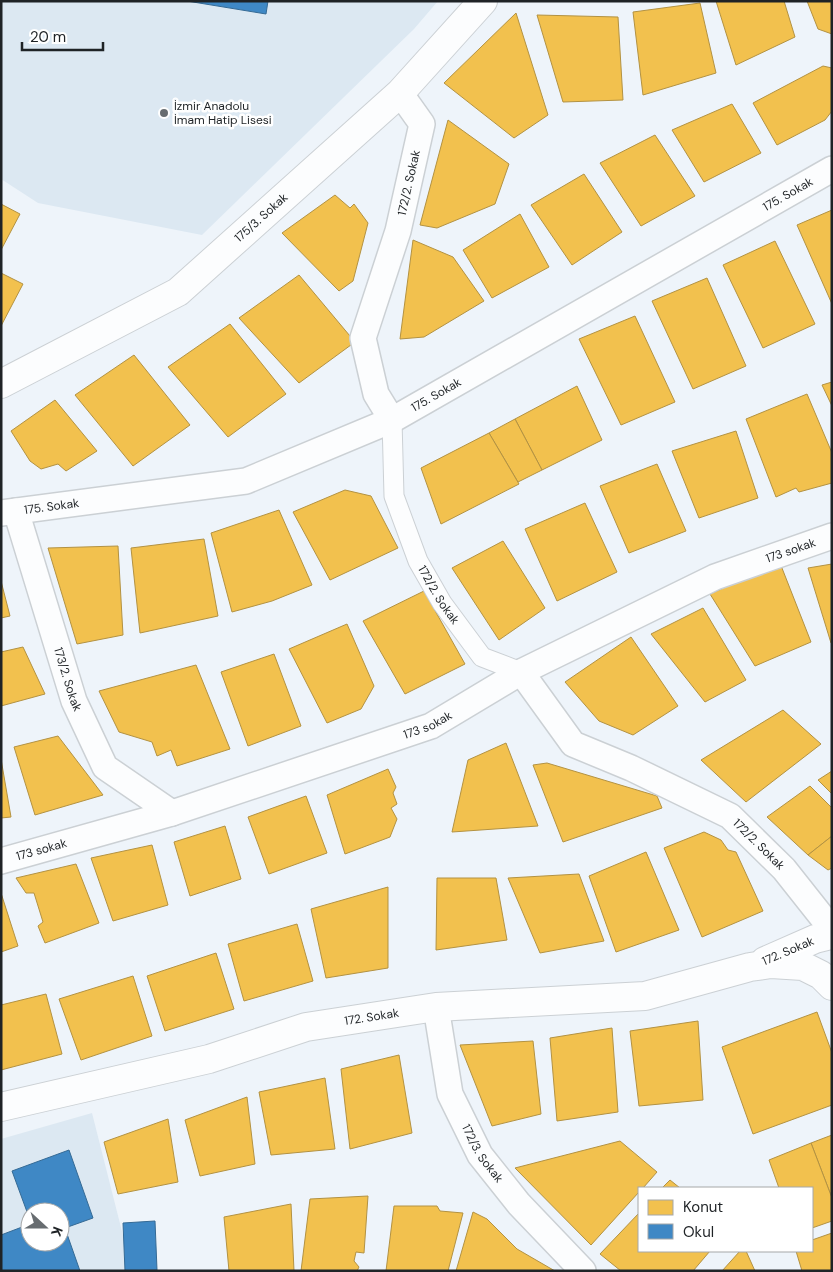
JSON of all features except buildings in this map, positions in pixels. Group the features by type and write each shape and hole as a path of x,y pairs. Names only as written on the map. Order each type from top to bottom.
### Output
{"main road":[{"name":"175/3. Sokak","path":"1,384 178,292 400,93 483,1"},
{"name":"172. Sokak","path":"1,1107 209,1059 306,1027 436,1007 645,996 750,967 830,934"},
{"path":"826,980 819,952 830,934"},
{"name":"172. Sokak","path":"750,967 782,963 803,966 826,980"}],"street":[{"name":"172/2. Sokak","path":"400,93 422,124 398,231 363,338 376,394 392,420 394,496 418,561 442,603 482,657 521,672 573,744 631,768 730,816 784,869 826,922 830,934"},
{"name":"175. Sokak","path":"6,511 246,482 392,420 832,169"},
{"name":"173/2. Sokak","path":"6,511 74,701 104,767 172,813"},
{"name":"173 sokak","path":"1,861 172,813 431,726 521,672 715,577 832,536"},
{"name":"172/3. Sokak","path":"436,1007 450,1094 480,1156 519,1204 583,1271"}],"shaded area":[{"name":"İzmir Anadolu İmam Hatip Lisesi","path":"1,1 438,1 414,29 202,235 38,203 1,179"},
{"path":"92,1113 132,1271 1,1271 1,1139"}],"place":[{"name":"İzmir Anadolu İmam Hatip Lisesi","path":"164,113"}]}
